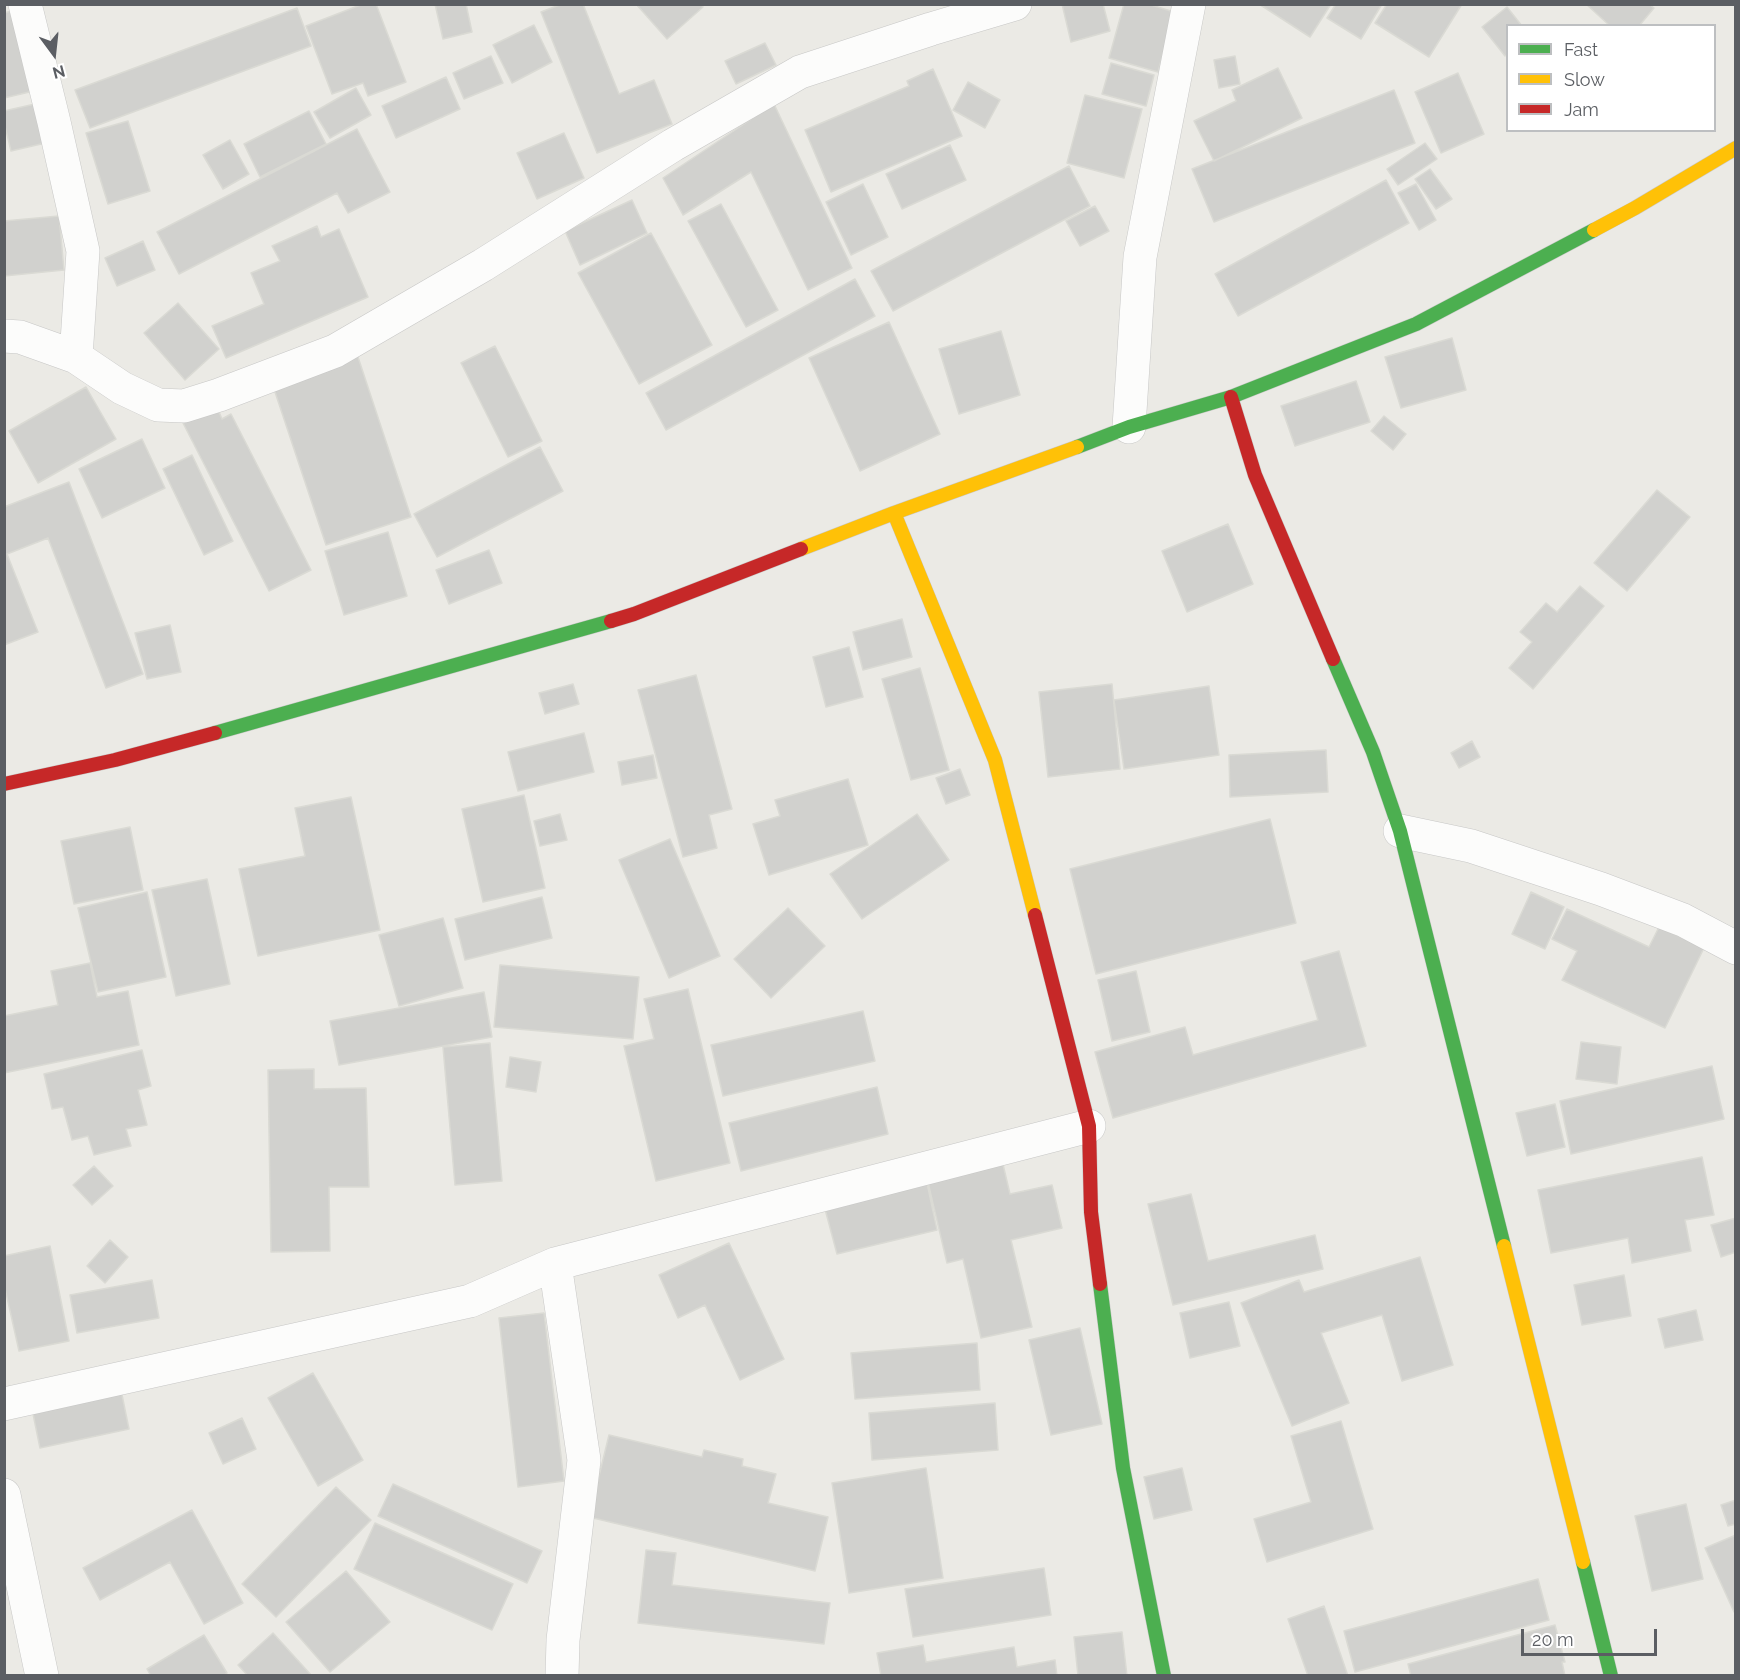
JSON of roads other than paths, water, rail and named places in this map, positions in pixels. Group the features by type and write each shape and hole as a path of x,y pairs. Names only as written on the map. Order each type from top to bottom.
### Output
{"street":[{"path":"25,4 83,251 76,357"},
{"path":"4,336 20,337 76,357 122,388 159,405 184,406 219,395 335,351 483,265 673,145 800,72 1015,4"},
{"path":"1129,427 1140,258 1189,4"},
{"path":"4,784 115,759 340,699 634,614 894,513 1129,427 1231,397 1416,324 1635,208 1736,148"},
{"path":"1231,397 1256,475 1373,752 1400,831 1611,1676"},
{"path":"894,513 995,760 1089,1126 1091,1212 1123,1468 1164,1676"},
{"path":"1400,831 1471,846 1602,889 1683,920 1736,948"},
{"path":"4,1404 470,1301 555,1264 1089,1126"},
{"path":"555,1264 584,1461 563,1640 562,1676"},
{"path":"4,1495 42,1676"}]}
